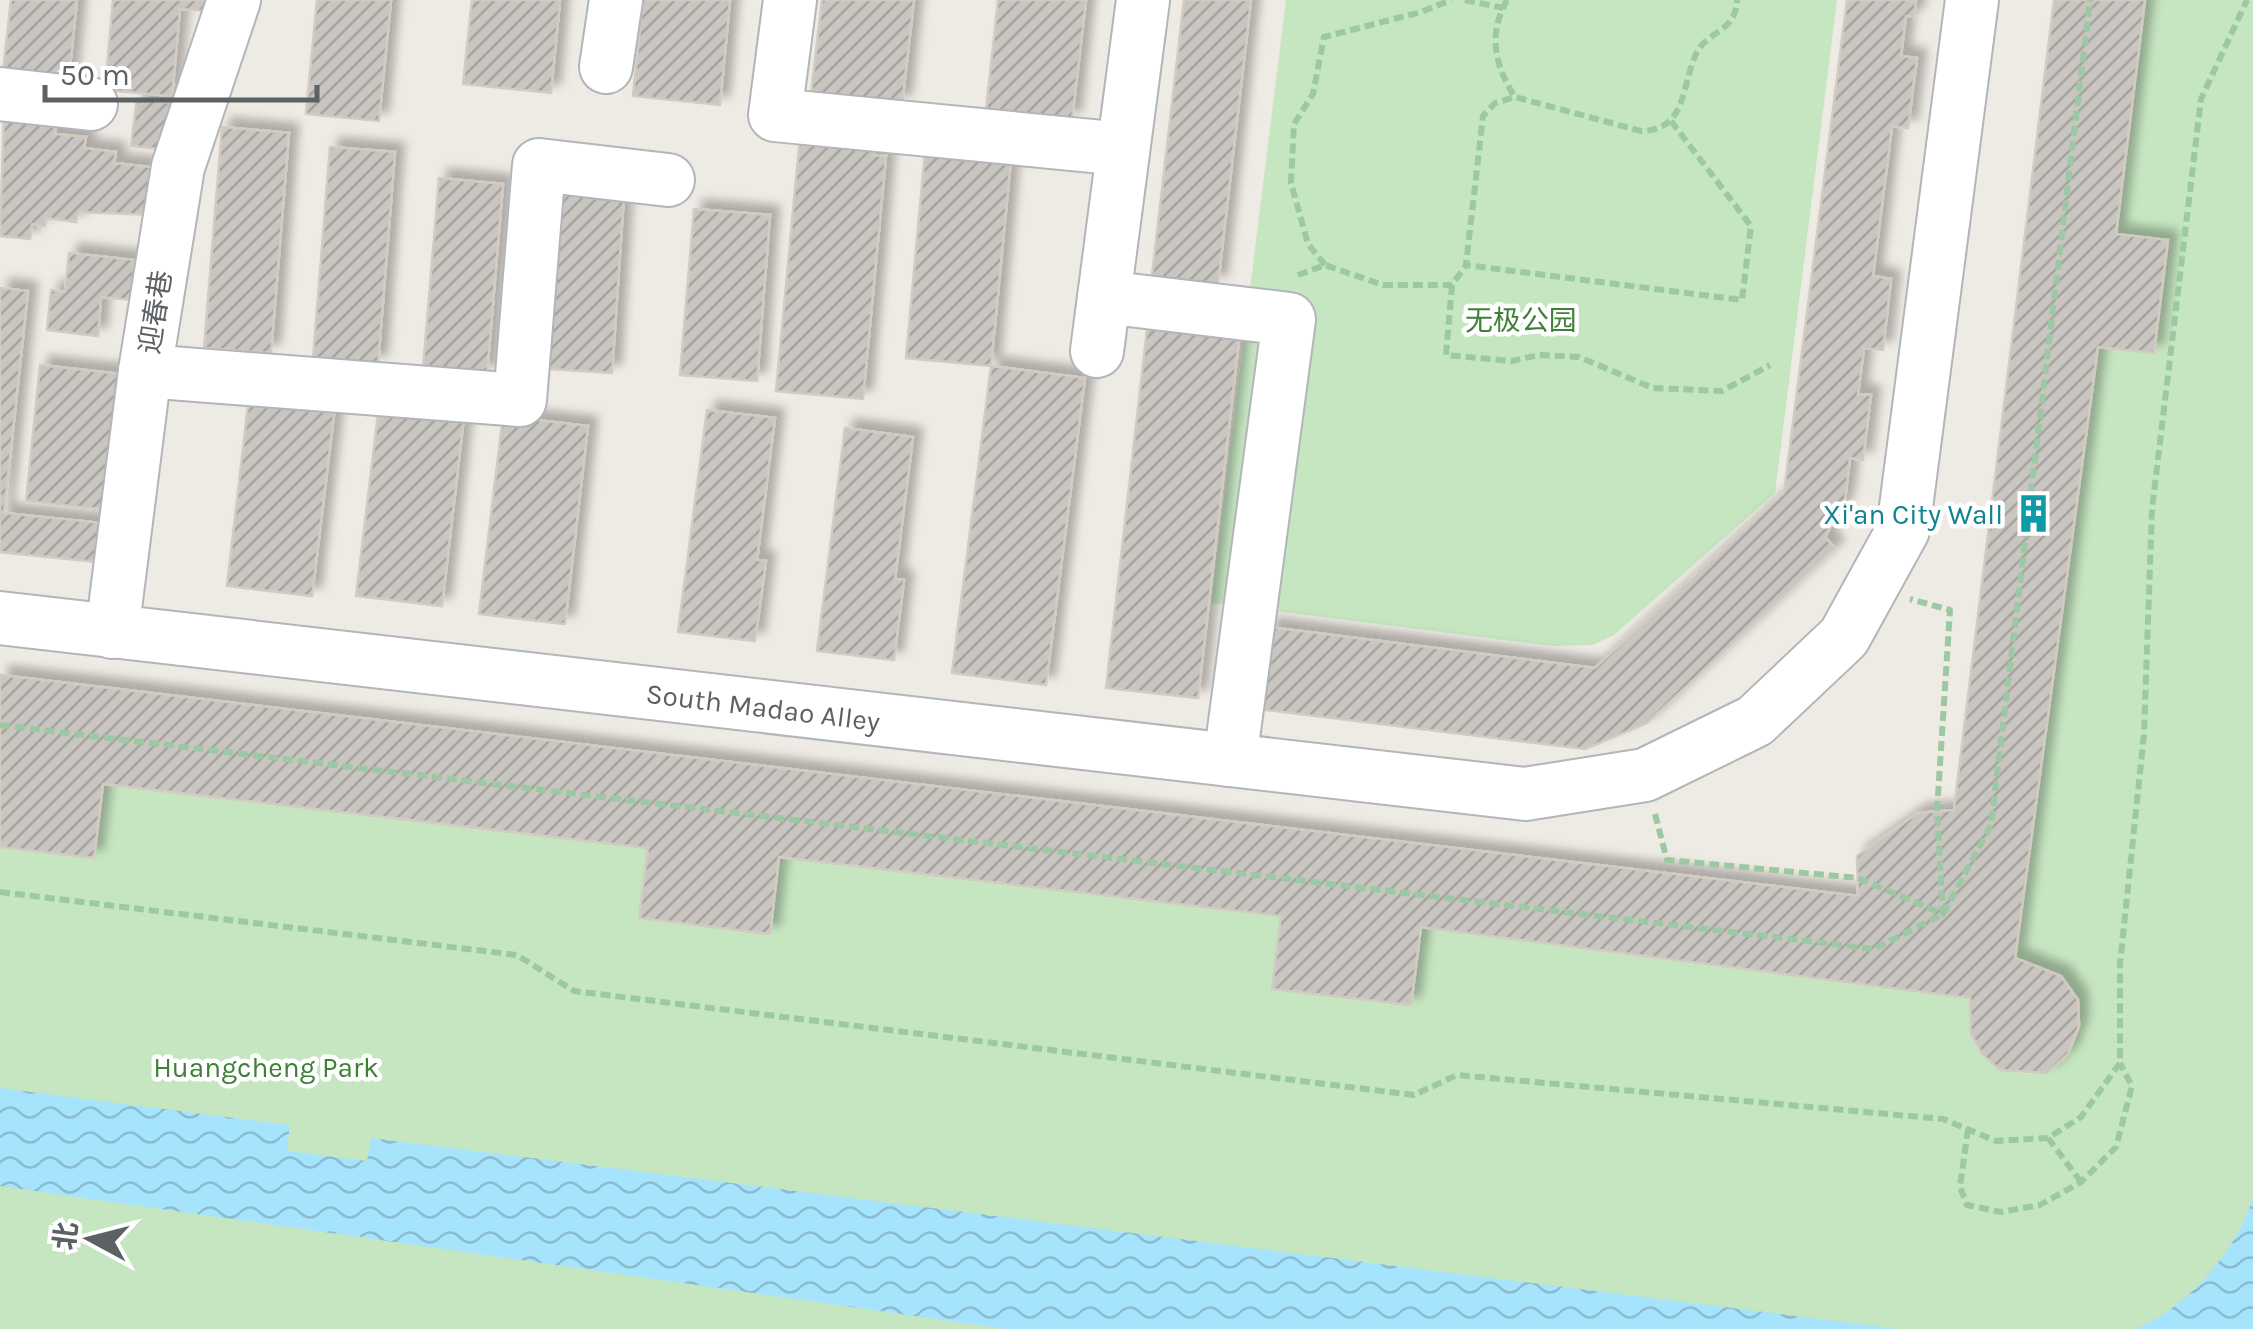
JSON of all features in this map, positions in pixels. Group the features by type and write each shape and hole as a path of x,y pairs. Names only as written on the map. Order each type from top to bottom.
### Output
{"street":[{"name":"迎春巷","path":"112,632 178,166 234,0"},
{"path":"606,66 616,0"},
{"path":"790,0 774,115 1123,149"},
{"path":"1097,351 1143,0"},
{"name":"South Madao Alley","path":"0,618 1525,794 1646,775 1755,721 1844,637 1903,530 1972,0"},
{"path":"0,94 92,104"},
{"path":"146,371 520,400 540,165 668,180"},
{"path":"1104,298 1289,319 1230,760"}],"path":[{"path":"1451,0 1421,12 1324,36 1312,94 1294,124 1291,182 1308,244 1325,265 1383,285 1452,285"},
{"path":"1466,0 1505,4 1496,21 1494,45 1503,79 1515,97"},
{"path":"1737,0 1736,14 1723,33 1707,40 1696,52 1684,101 1671,121 1657,131 1641,131 1515,97 1495,103 1483,116 1466,265 1452,285 1446,355 1512,361 1539,356 1580,357 1653,388 1722,391 1770,365"},
{"path":"0,726 1874,949 1943,914 1991,825 2090,0"},
{"path":"1968,1129 1960,1188 1967,1206 2002,1212 2040,1205 2081,1182 2116,1147 2132,1086 2120,1063 2120,964 2144,734 2152,510 2201,99 2247,0"},
{"path":"1466,265 1742,300 1750,226 1671,121"},
{"path":"1269,317 1296,276 1325,265"},
{"path":"1943,914 1937,812 1950,610"},
{"path":"1667,860 1858,878 1943,914"},
{"path":"0,892 517,956 574,991 1414,1094 1457,1075 1943,1119 1996,1141 2048,1138 2081,1116 2120,1063"},
{"path":"2048,1138 2081,1182"}],"green space":[{"name":"无极公园","path":"1286,0 1837,0 1775,493 1614,635 1593,645 1552,646 1211,603"},
{"name":"Huangcheng Park","path":"2145,0 2253,0 2253,1329 0,1329 0,847 94,858 103,784 648,848 640,918 770,934 779,857 1281,916 1273,989 1411,1005 1421,927 1970,998 1972,1034 1986,1058 2012,1071 2047,1073 2075,1036 2078,1003 2057,977 2015,958 2098,347 2154,353 2168,241 2116,234"}],"water":[{"path":"0,1088 290,1125 287,1151 367,1161 371,1138 1900,1329 1006,1329 0,1186"},
{"path":"2253,1198 2253,1329 2135,1329 2173,1308 2207,1276 2235,1238"}],"building":[{"path":"11,0 77,0 68,86 2,80"},
{"path":"113,0 209,0 208,11 180,9 172,96 105,90"},
{"path":"317,0 391,0 379,121 306,114"},
{"path":"472,0 560,0 551,93 463,84"},
{"path":"643,0 730,0 720,105 633,96"},
{"path":"822,0 914,0 902,104 811,94"},
{"path":"998,0 1086,0 1072,120 986,111"},
{"path":"1184,0 1251,0 1218,284 1152,276"},
{"path":"1847,0 1916,0 1914,17 1906,16 1901,56 1917,58 1908,128 1892,126 1873,276 1891,279 1883,350 1864,348 1858,394 1871,395 1863,460 1850,458 1845,500 1825,537 1835,548 1647,723 1585,749 1258,709 1268,627 1595,668 1784,493"},
{"name":"Xi'an City Wall","path":"2054,0 2145,0 2116,234 2168,240 2154,353 2098,347 2015,958 2061,976 2078,1000 2079,1026 2068,1054 2047,1073 2000,1070 1983,1055 1971,1034 1970,998 1421,927 1411,1005 1272,989 1281,916 779,857 770,934 639,918 648,848 103,784 94,858 0,847 0,675 1858,896 1857,856 1918,813 1954,810"},
{"path":"137,99 174,103 169,150 131,146"},
{"path":"4,116 43,120 42,126 56,127 55,134 86,137 84,148 116,152 114,163 159,168 154,215 78,212 76,222 46,218 45,226 32,224 30,239 0,236"},
{"path":"801,126 876,133 874,155 886,156 863,399 776,391"},
{"path":"222,127 289,133 271,353 204,348"},
{"path":"926,141 1012,149 991,366 906,358"},
{"path":"330,147 395,152 378,364 313,359"},
{"path":"439,178 503,184 487,374 423,369"},
{"path":"549,189 624,195 612,373 536,368"},
{"path":"694,209 770,215 757,381 680,375"},
{"path":"69,253 135,260 131,300 101,297 98,336 47,330 51,290 65,292"},
{"path":"0,288 28,291 4,513 111,524 106,563 0,552"},
{"path":"1148,321 1240,331 1198,698 1106,688"},
{"path":"40,365 131,375 117,511 26,501"},
{"path":"991,366 1085,378 1046,685 952,673"},
{"path":"250,388 336,398 312,596 227,586"},
{"path":"380,398 465,408 442,606 356,596"},
{"path":"707,410 775,418 757,560 766,561 755,641 678,632"},
{"path":"503,416 588,426 565,624 479,614"},
{"path":"845,428 913,437 895,579 904,580 894,660 817,651"}],"place":[{"name":"Xi'an City Wall","path":"2033,514"}]}
